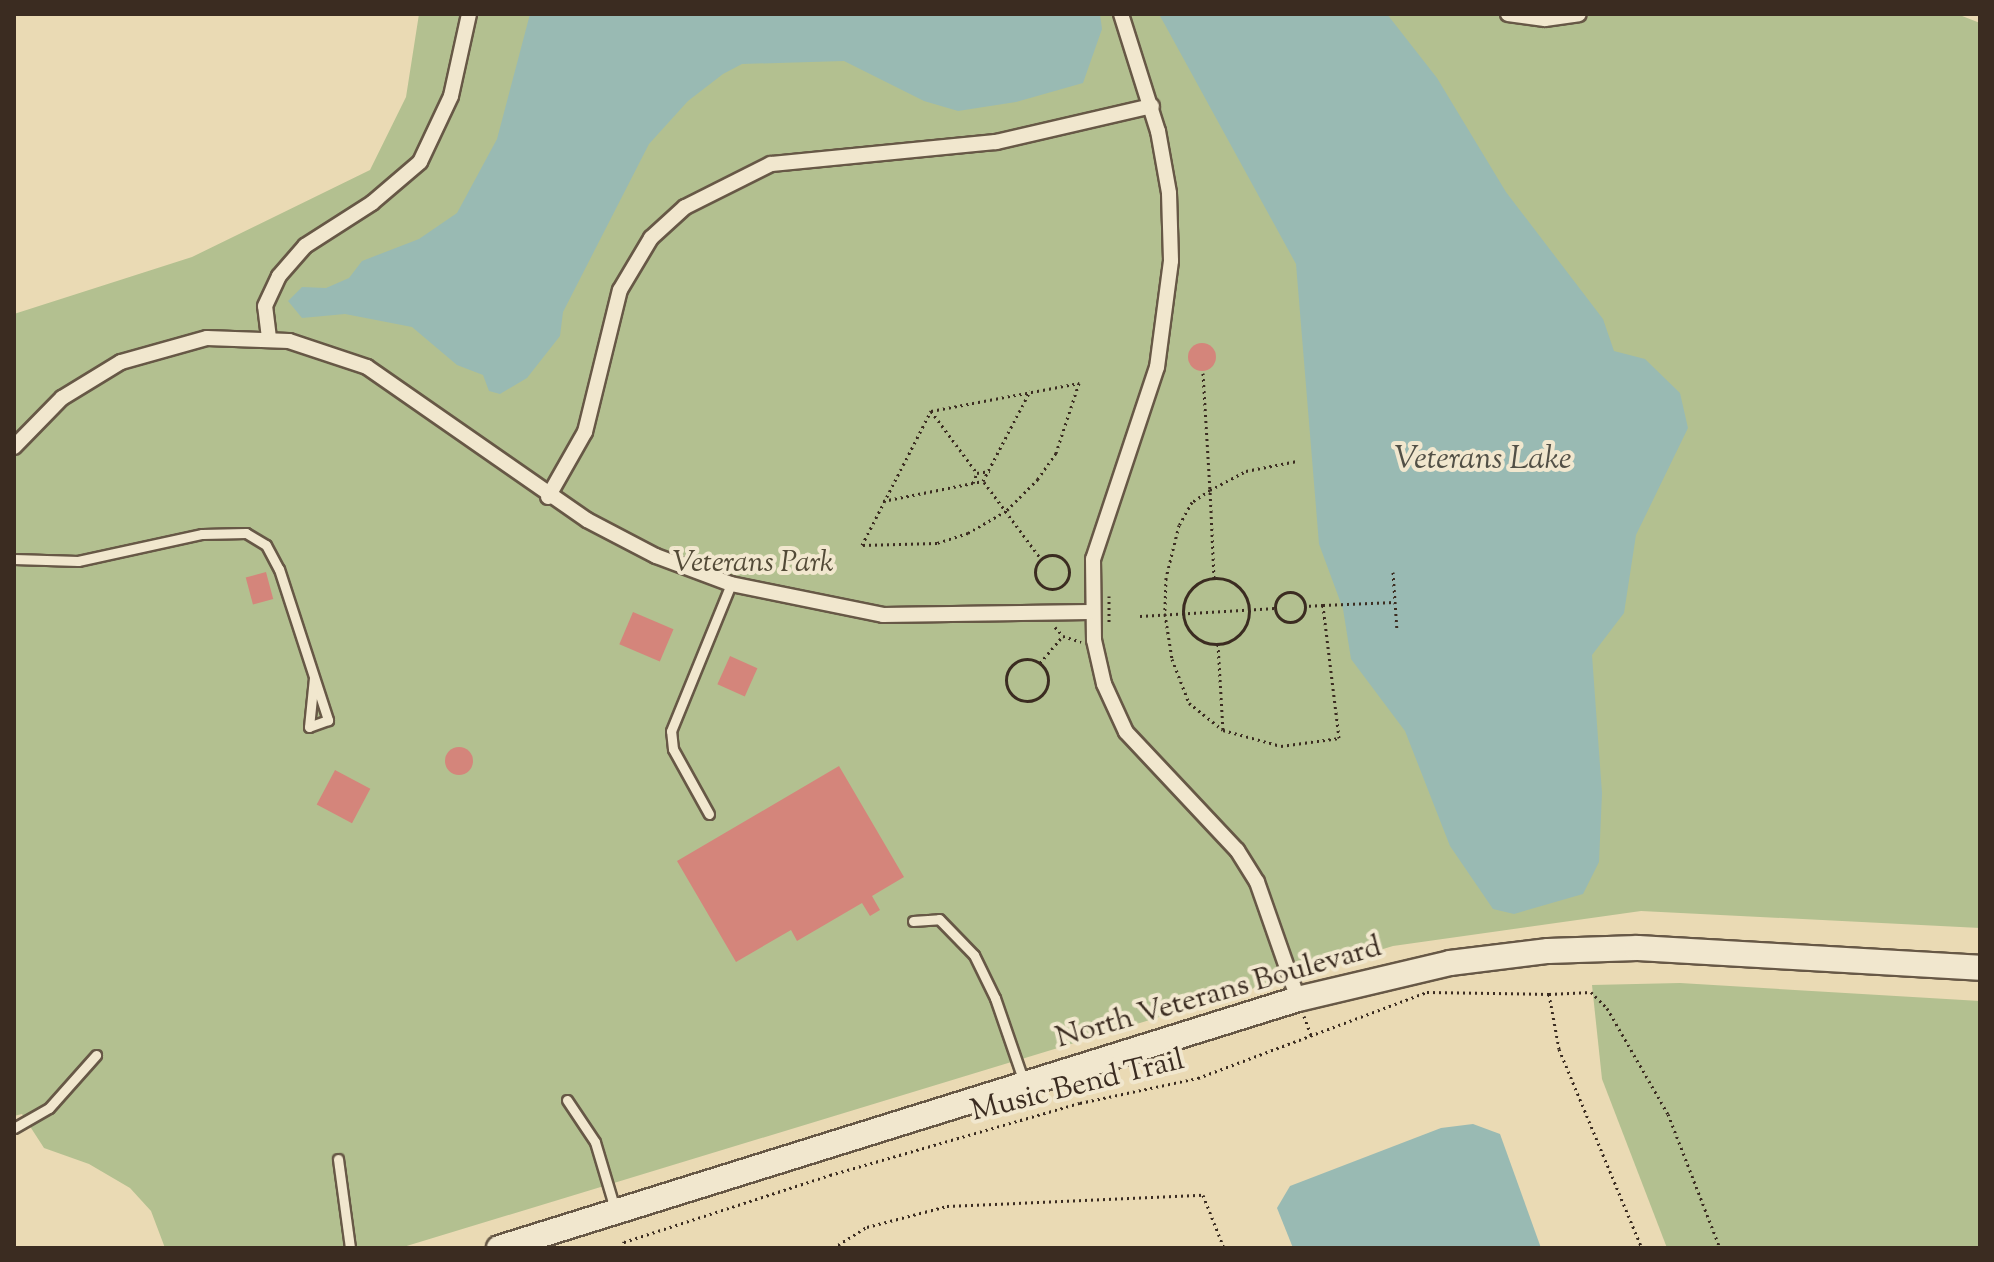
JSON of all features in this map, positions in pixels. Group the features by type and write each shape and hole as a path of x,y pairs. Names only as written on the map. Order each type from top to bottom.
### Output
{"street":[{"path":"269,338 265,306 279,276 305,246 372,203 420,162 451,96 469,14"},
{"path":"1121,14 1152,106 1169,193 1168,299 1154,378 1101,527 1090,612 1097,657 1116,714 1140,752 1247,866 1266,903 1298,999"},
{"path":"1508,14 1545,19 1579,14"},
{"path":"548,497 585,432 620,290 651,238 685,207 771,164 996,142 1152,106"},
{"path":"14,447 62,398 121,362 207,338 269,338 319,348 367,367 548,497 656,556 731,584 883,615 1090,612"},
{"name":"North Veterans Boulevard","path":"499,1248 1298,999 1450,963 1593,948 1980,968"}],"lane":[{"path":"14,559 78,561 202,534 246,533 273,555 314,678"},
{"path":"709,814 673,749 671,731 731,584"},
{"path":"913,921 939,919 974,955 995,998 1025,1085"},
{"path":"14,1128 49,1108 96,1055"},
{"path":"567,1100 595,1142 616,1212"},
{"path":"338,1159 350,1248"}],"path":[{"path":"1203,373 1214,578"},
{"path":"1079,383 1056,453 1038,479 1006,511 937,543 862,545 931,411 1079,383"},
{"path":"883,501 983,481 1030,391"},
{"path":"931,411 977,473"},
{"path":"1297,461 1246,471 1210,490 1192,502 1179,525 1167,569 1165,614 1172,659 1189,703 1223,730 1281,746 1339,738 1323,605"},
{"path":"977,473 990,471"},
{"path":"973,484 977,473"},
{"path":"983,481 1041,559"},
{"path":"1053,555 1067,563 1069,575 1062,586 1040,584 1035,574 1041,559 1053,555"},
{"path":"1393,572 1397,631"},
{"path":"1214,578 1241,589 1250,610 1238,637 1218,644 1197,638 1183,613 1191,589 1214,578"},
{"path":"1275,608 1278,599 1289,592 1301,598 1305,606"},
{"path":"1305,606 1395,602"},
{"path":"1140,616 1275,608 1289,622 1298,619 1305,606"},
{"path":"1051,620 1063,636 1085,642"},
{"path":"1040,663 1063,636"},
{"path":"1218,644 1223,730"},
{"path":"1027,659 1040,663 1048,675 1046,689 1036,699 1016,698 1006,681 1009,668 1027,659"},
{"name":"Music Bend Trail","path":"621,1248 624,1242 844,1171 1080,1103 1198,1078 1427,992 1591,992 1607,1008 1668,1114 1720,1248"},
{"path":"1549,994 1559,1049 1642,1248"},
{"path":"833,1248 867,1227 947,1206 1203,1195 1224,1248"}],"green space":[{"name":"Veterans Park","path":"419,14 1957,14 1980,23 1980,928 1641,911 1393,946 400,1248 165,1248 151,1211 130,1188 89,1164 44,1148 22,1114 14,1116 14,314 192,257 370,170 406,97"},
{"path":"1680,983 1980,1001 1980,1248 1667,1248 1602,1079 1592,985"}],"water":[{"path":"530,14 1100,14 1102,29 1083,83 1016,102 958,111 924,101 844,61 742,64 723,74 688,101 649,144 563,312 560,336 527,378 500,394 489,391 483,375 457,365 412,327 345,314 302,318 288,301 302,287 326,288 349,278 362,261 419,239 457,213 497,139"},
{"name":"Veterans Lake","path":"1159,14 1387,14 1437,78 1506,192 1603,319 1614,351 1645,359 1680,393 1688,428 1636,535 1624,613 1592,655 1602,793 1599,862 1583,894 1514,914 1493,909 1450,846 1405,731 1351,659 1343,609 1319,544 1296,264"},
{"path":"1473,1124 1500,1134 1541,1248 1293,1248 1277,1208 1290,1186 1441,1128"}],"building":[{"path":"1202,343 1212,347 1216,357 1212,367 1202,371 1192,367 1188,357 1192,347"},
{"path":"266,572 273,599 253,604 246,577"},
{"path":"633,612 674,629 660,661 619,644"},
{"path":"730,656 757,668 745,697 717,684"},
{"path":"459,747 469,751 473,761 469,771 459,775 449,771 445,761 449,751"},
{"path":"839,766 904,877 872,896 880,910 870,916 862,903 797,941 791,930 736,962 677,861"},
{"path":"335,770 370,789 352,823 317,804"}]}
